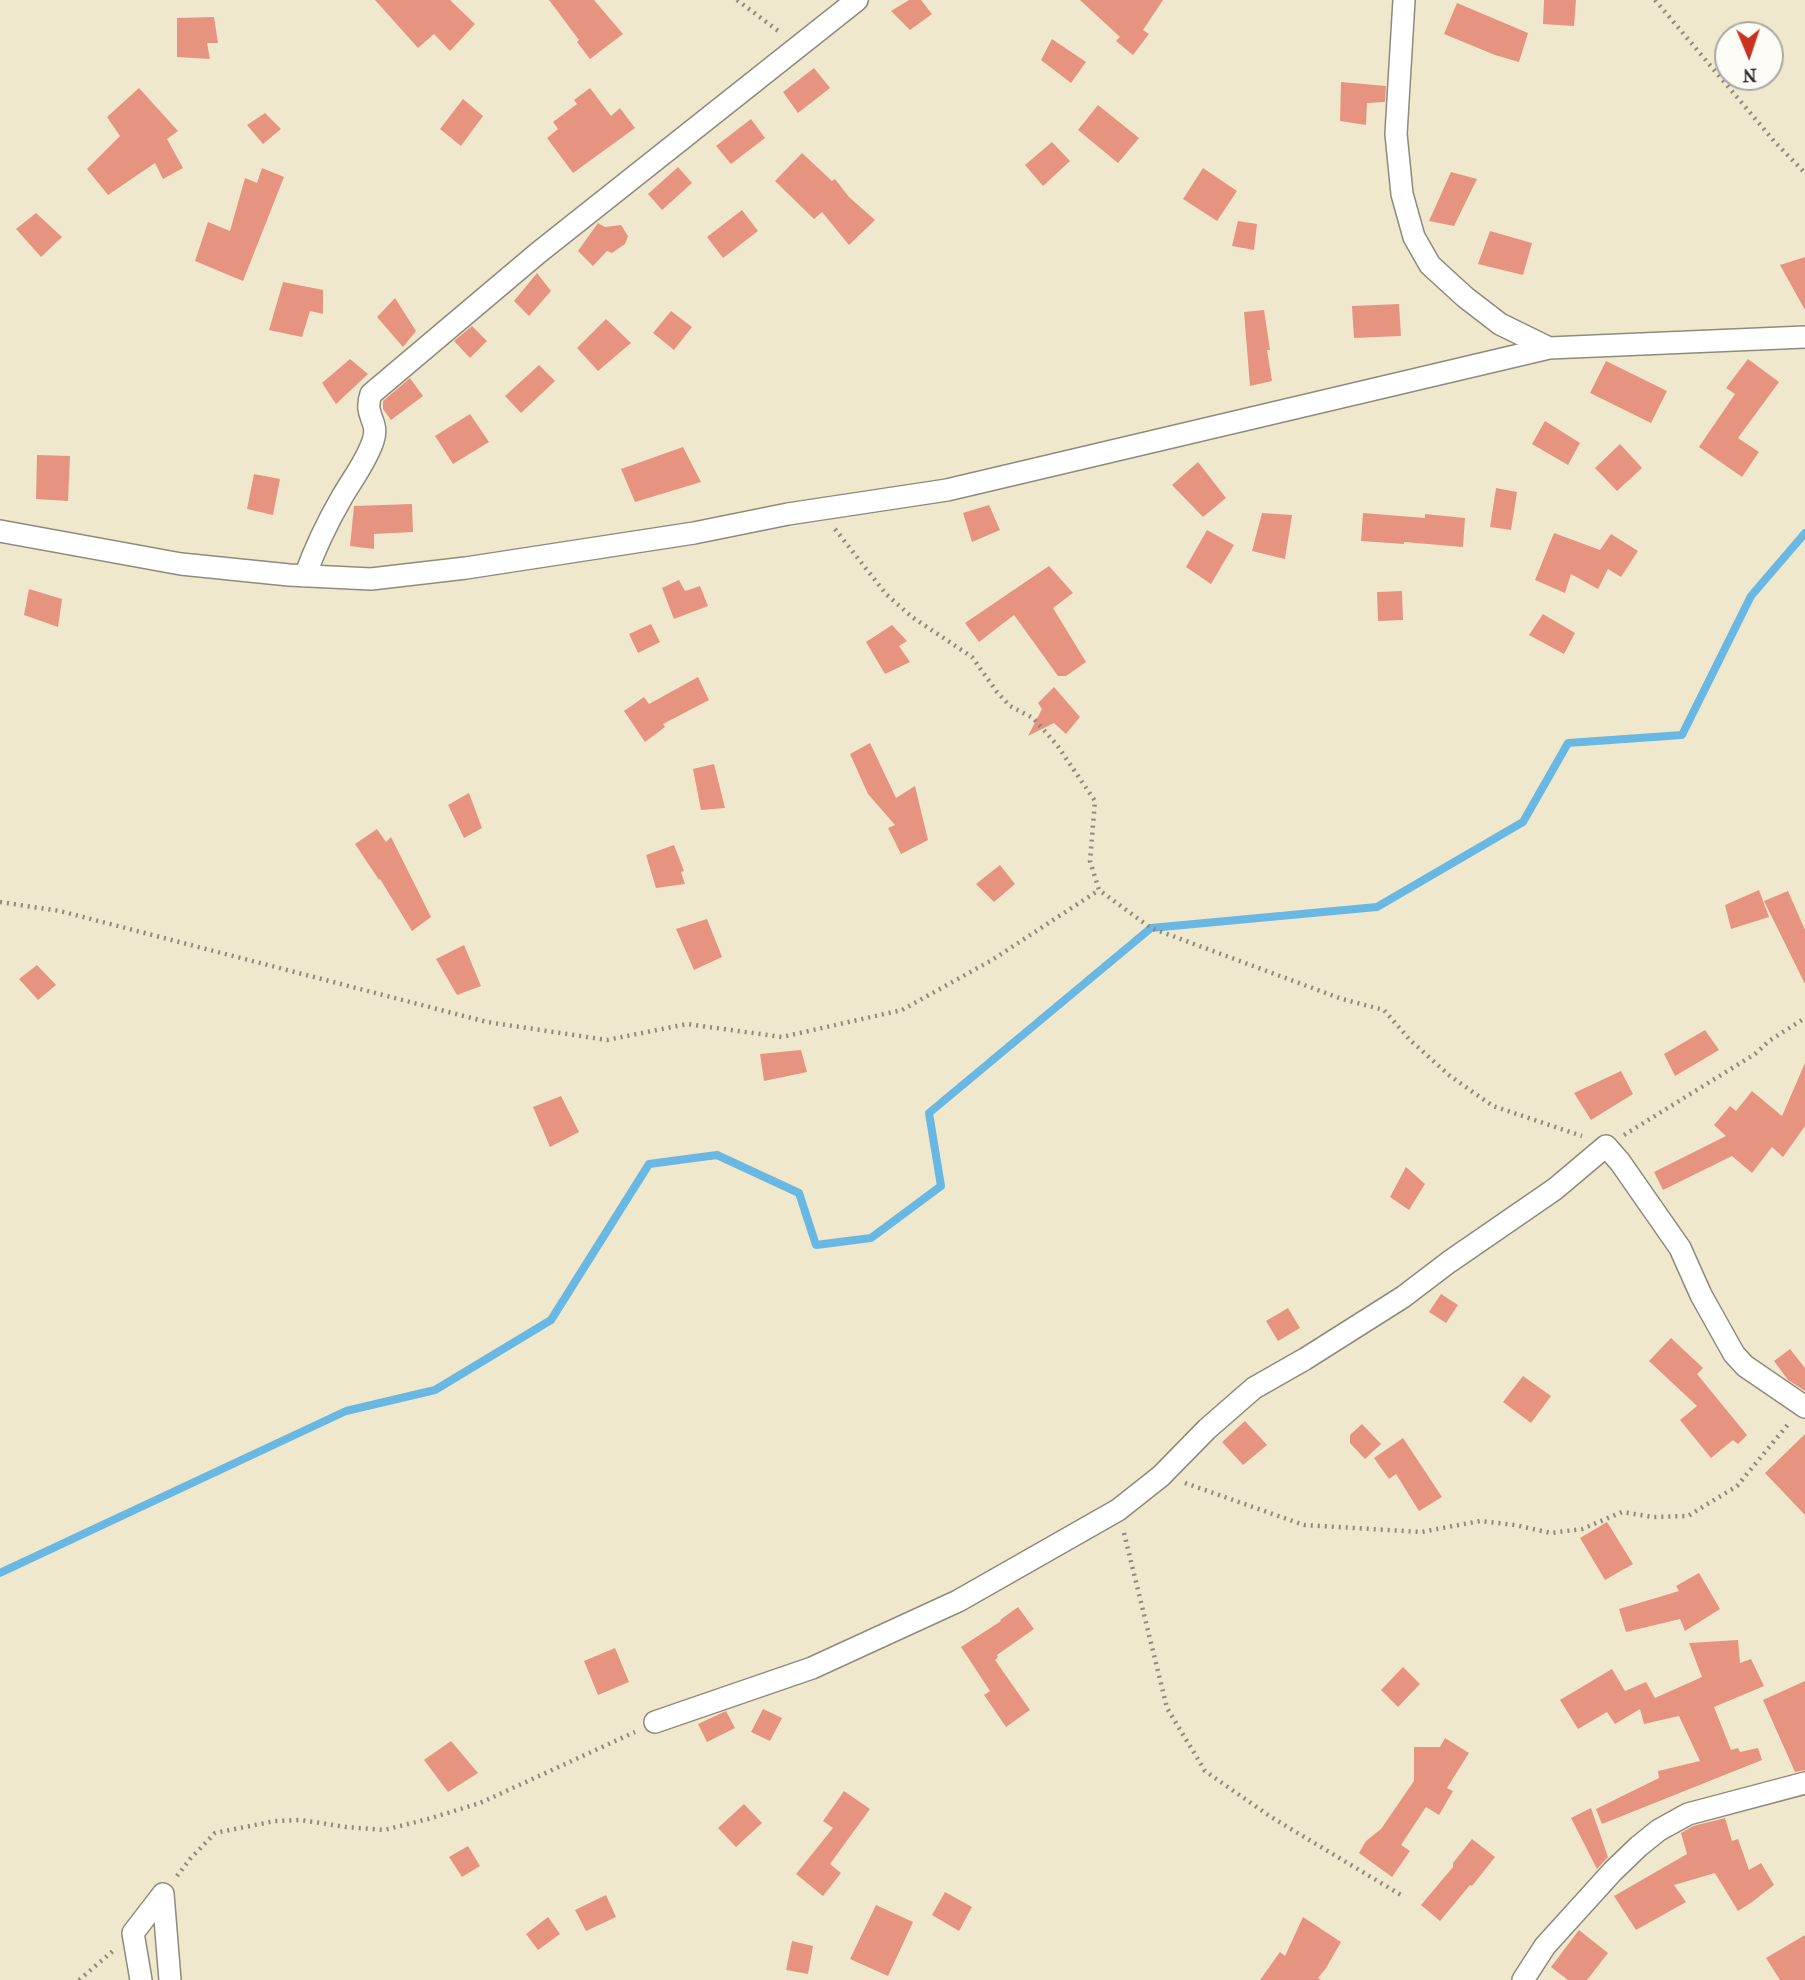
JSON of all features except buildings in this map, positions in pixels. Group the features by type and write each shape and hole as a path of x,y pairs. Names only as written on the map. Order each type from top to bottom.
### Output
{"street":[{"path":"305,576 316,544 365,461 374,438 376,426 368,404 371,394 538,253 858,0"},
{"path":"1404,0 1396,134 1402,194 1414,237 1430,265 1465,297 1500,324 1549,348"},
{"path":"0,531 181,564 305,576 372,579 694,533 947,490 1549,348 1805,337"},
{"path":"655,1722 812,1668 958,1601 1118,1510 1161,1476 1207,1429 1254,1388 1404,1297 1449,1262 1555,1189 1606,1146 1680,1248 1701,1295 1734,1354 1745,1366 1804,1406"},
{"path":"1523,1980 1545,1946 1613,1871 1659,1830 1688,1814 1805,1783"},
{"path":"141,1980 133,1933 163,1894"},
{"path":"163,1894 170,1980"}],"path":[{"path":"737,0 799,46"},
{"path":"1655,0 1774,141 1805,173"},
{"path":"819,510 886,594 912,617 972,657 1010,706 1033,718 1057,745 1095,800 1090,862 1099,890 1151,928 1342,999 1384,1010 1410,1040 1450,1076 1493,1106 1606,1146 1755,1054 1769,1041 1805,1018"},
{"path":"0,902 61,911 487,1022 607,1040 687,1024 782,1037 902,1010 992,960 1099,890"},
{"path":"1161,1476 1304,1525 1422,1532 1480,1521 1551,1533 1582,1529 1622,1512 1653,1517 1688,1516 1737,1486 1804,1406"},
{"path":"1118,1510 1167,1709 1205,1771 1271,1817 1401,1895"},
{"path":"163,1894 190,1859 215,1833 275,1821 301,1820 346,1828 384,1830 417,1822 480,1802 655,1722"},
{"path":"79,1980 133,1933"}],"waterway":[{"path":"0,1573 346,1411 435,1390 551,1320 649,1164 717,1155 799,1193 816,1245 871,1238 941,1186 929,1113 1151,928 1377,907 1523,822 1568,743 1682,735 1751,596 1805,533"}]}
